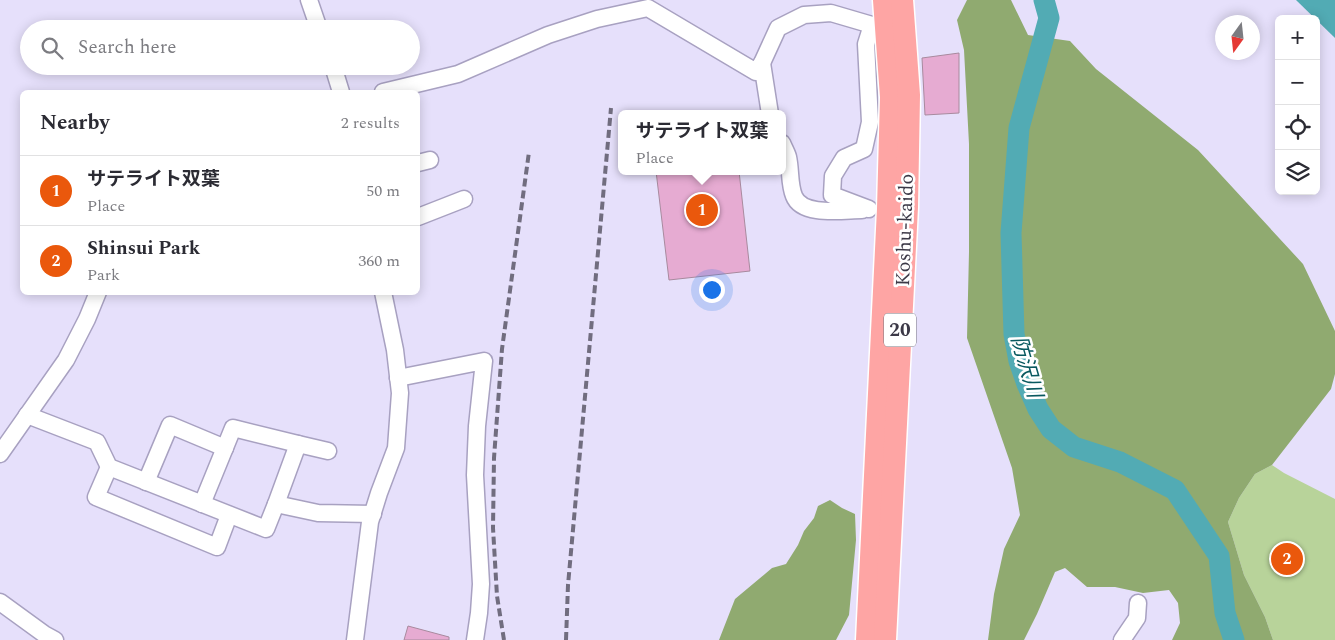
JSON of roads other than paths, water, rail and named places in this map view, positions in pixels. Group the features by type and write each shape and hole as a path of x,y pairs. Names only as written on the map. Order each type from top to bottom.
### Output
{"highway":[{"name":"Koshu-kaido","path":"884,0 879,25 891,97 888,209 885,640"},
{"name":"Koshu-kaido","path":"867,640 888,209 909,95 902,0"}],"street":[{"path":"309,0 316,20"},
{"path":"391,90 458,74 548,35 596,19 648,8 756,72 778,28 804,15 832,12 879,25 866,44 870,122 864,149 844,158 833,176 832,195 888,209"},
{"path":"762,63 769,110"},
{"path":"336,75 340,90"},
{"path":"786,152 794,197 802,205 818,211 888,209"},
{"path":"420,216 464,198"},
{"path":"0,454 66,360 88,319 97,295"},
{"path":"355,640 370,522 396,448 400,393 395,350 385,295"},
{"path":"398,378 484,361 474,475 481,584 475,640"},
{"path":"27,415 97,442 109,466 266,529 298,444"},
{"path":"146,482 170,425 225,448"},
{"path":"202,504 233,428 328,451"},
{"path":"109,466 96,497 216,547 229,515"},
{"path":"276,504 318,513 373,514"},
{"path":"0,602 46,638"},
{"path":"1122,640 1137,618 1138,603"}],"waterway":[{"name":"防沢川","path":"1044,0 1049,18 1019,128 1011,233 1014,334 1019,361 1038,409 1051,429 1074,447 1120,462 1175,490 1219,556 1225,613 1234,640"}],"railway":[{"path":"566,640 568,585 611,108"},
{"path":"504,640 497,596 493,528 494,458 502,349 529,152"}],"place":[{"name":"サテライト双葉","path":"702,210"},
{"name":"Shinsui Park","path":"1287,559"}]}
